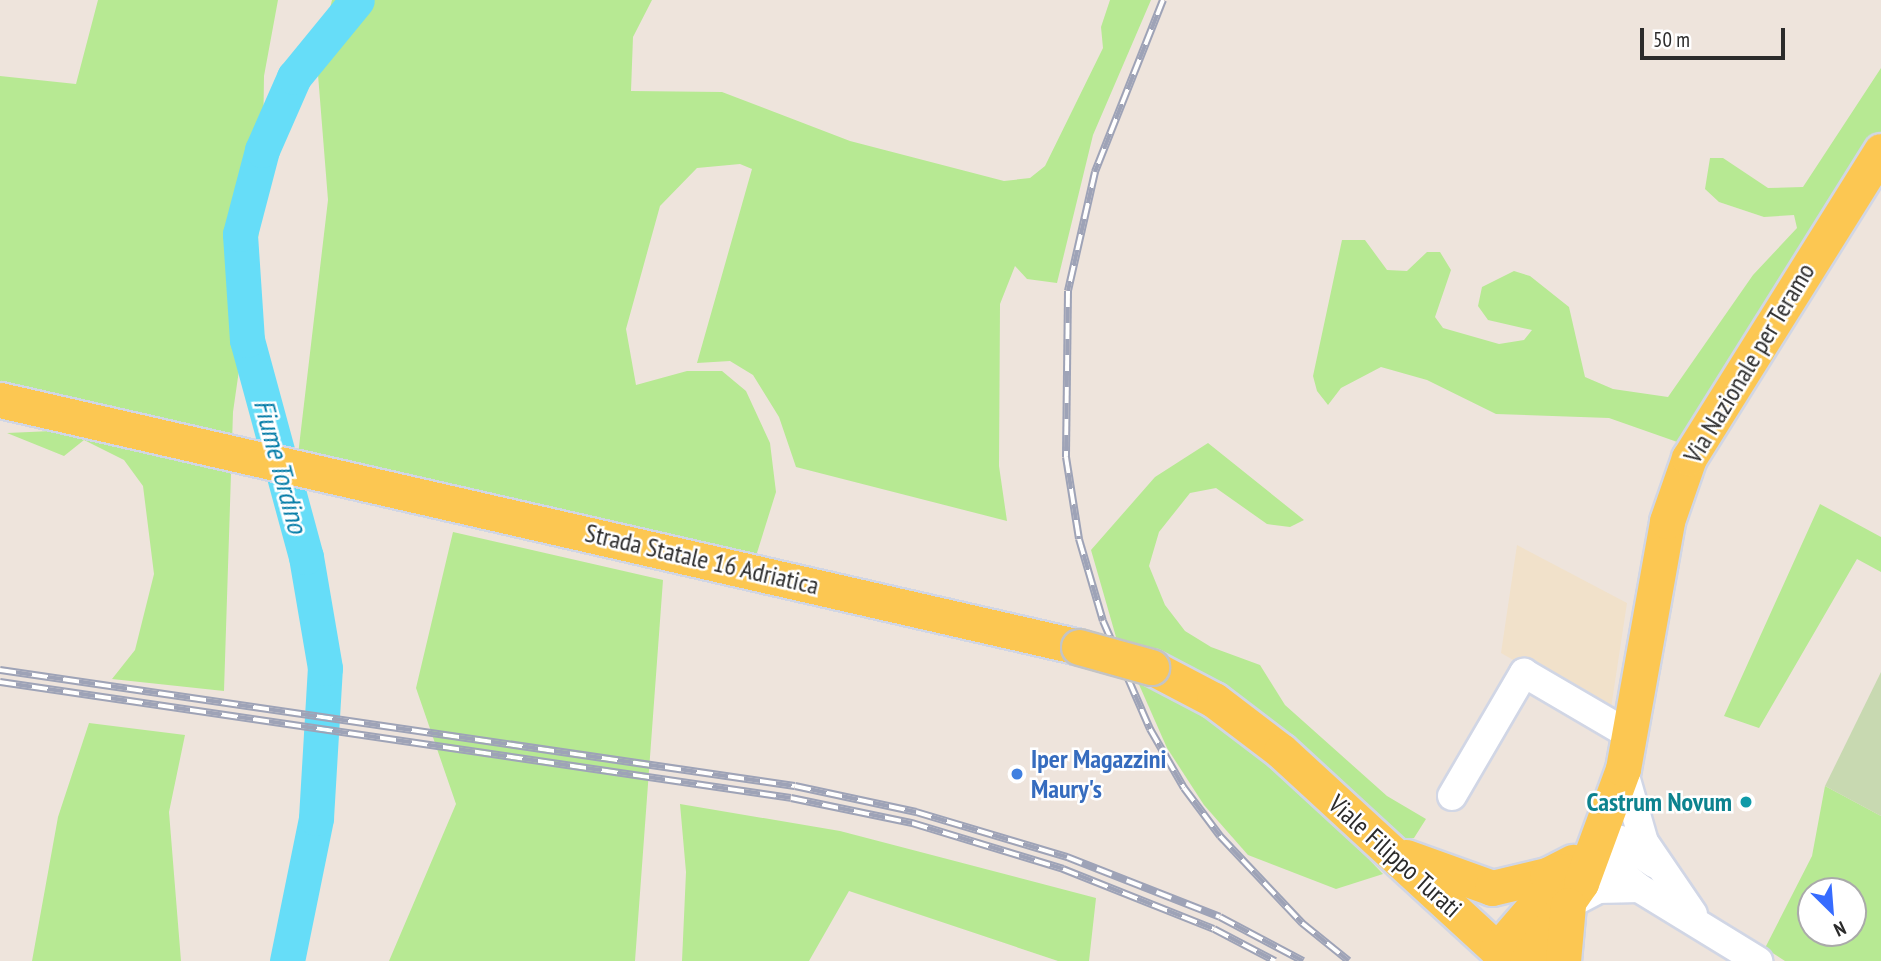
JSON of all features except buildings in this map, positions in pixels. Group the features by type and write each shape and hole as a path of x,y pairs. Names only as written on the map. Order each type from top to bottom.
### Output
{"main road":[{"name":"Via Nazionale per Teramo","path":"1563,961 1569,905 1623,769 1667,521 1689,458 1881,151"},
{"name":"Strada Statale 16 Adriatica","path":"0,400 99,426 679,553 1079,647 1151,667 1214,700 1281,751"},
{"name":"Viale Filippo Turati","path":"1281,751 1507,958"},
{"name":"Via Nazionale per Teramo","path":"1507,958 1573,862 1598,835"},
{"name":"Via Nazionale per Teramo","path":"1391,853 1492,887 1547,875 1573,862"},
{"name":"Via Nazionale per Teramo","path":"1507,958 1569,905"}],"street":[{"path":"1452,796 1524,673 1613,731 1630,735"},
{"path":"1623,769 1655,864 1703,928"},
{"path":"1598,835 1620,840 1655,864"},
{"path":"1598,835 1608,862 1639,888 1758,961"},
{"path":"1569,905 1598,888 1639,888"}],"shaded area":[{"path":"1517,545 1627,603 1611,708 1600,709 1501,653"}],"green space":[{"path":"98,0 278,0 264,76 262,210 233,412 224,691 112,679 135,650 154,574 143,486 124,460 84,440 64,456 7,433 52,431 96,441 103,410 0,382 0,76 76,84"},
{"path":"332,0 652,0 633,37 631,91 722,92 850,141 1004,181 1030,178 1045,166 1103,48 1101,27 1110,0 1151,0 1093,135 1057,283 1027,279 1015,266 1000,304 999,466 1007,521 796,467 779,417 753,375 730,361 697,363 752,169 740,164 697,168 660,206 626,329 636,385 687,371 722,371 746,391 770,443 776,492 756,556 298,455 328,200 317,62"},
{"path":"1881,68 1881,151 1683,444 1609,418 1496,414 1427,380 1381,367 1341,388 1328,405 1317,391 1313,376 1342,240 1365,240 1387,270 1407,271 1427,252 1440,252 1451,270 1435,317 1443,328 1499,344 1524,340 1532,330 1488,320 1478,306 1482,287 1514,271 1530,276 1569,307 1585,377 1613,389 1668,397 1753,275 1797,228 1794,215 1764,217 1719,202 1705,189 1710,158 1723,158 1768,188 1803,187"},
{"path":"1208,443 1304,520 1290,527 1267,524 1216,488 1190,493 1159,532 1149,566 1165,605 1185,631 1211,647 1260,665 1285,705 1387,796 1426,819 1414,838 1396,841 1118,644 1091,550 1155,477"},
{"path":"1820,504 1881,537 1881,572 1857,559 1759,728 1724,716"},
{"path":"453,532 663,580 635,961 389,961 456,804 416,688"},
{"path":"1881,672 1881,816 1825,786"},
{"path":"1137,680 1192,695 1314,802 1383,874 1336,889 1248,855 1204,805 1167,748"},
{"path":"89,723 185,735 169,812 181,961 32,961 58,817"},
{"path":"1825,786 1881,816 1881,961 1785,961 1765,948 1797,885 1797,947 1867,947 1867,877 1801,877 1812,856"},
{"path":"680,804 840,831 1096,898 1089,961 1058,961 849,891 809,961 682,961 686,872"}],"waterway":[{"name":"Fiume Tordino","path":"287,961 316,818 325,668 306,557 247,340 240,234 262,150 294,77 357,0"}],"railway":[{"path":"1163,0 1095,172 1068,291 1066,457 1079,539 1103,621 1150,729 1184,788 1220,836 1302,923 1349,961"},
{"path":"0,670 795,786 916,812 1067,857 1220,917 1303,961"},
{"path":"0,682 791,798 912,823 1063,869 1214,929 1275,961"}],"place":[{"name":"Iper Magazzini Maury's","path":"1017,774"},
{"name":"Castrum Novum","path":"1746,802"}]}
